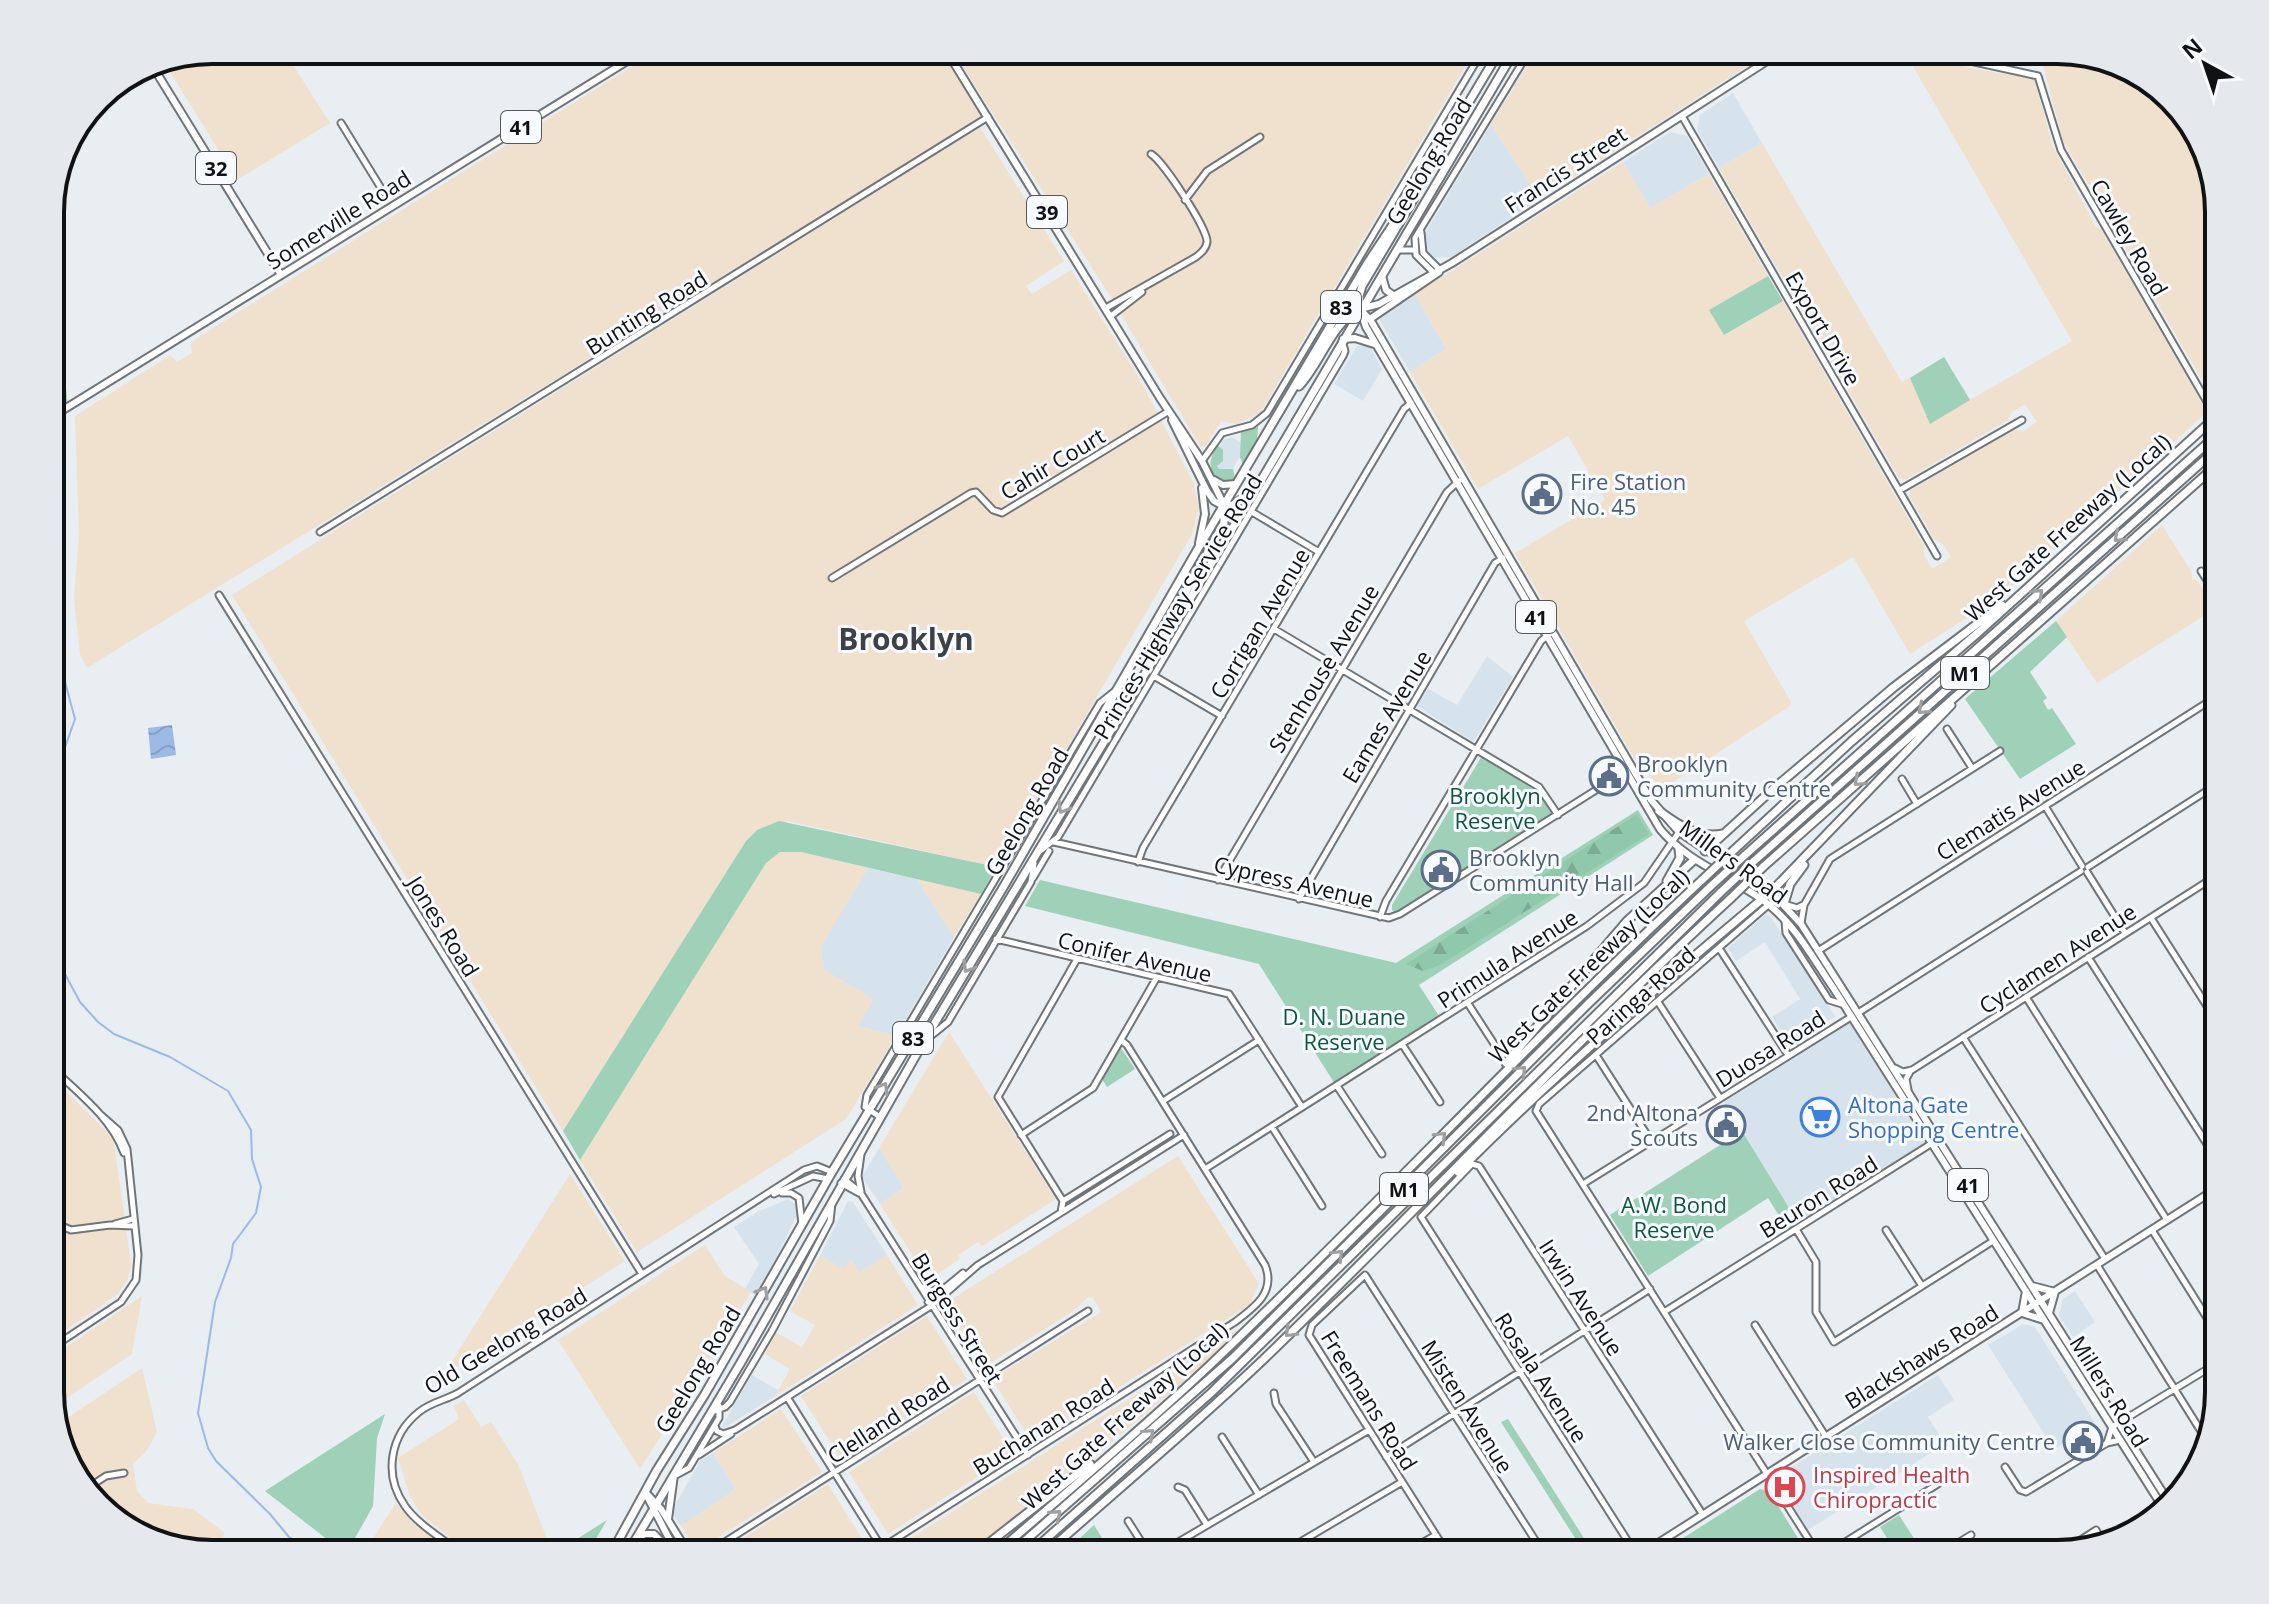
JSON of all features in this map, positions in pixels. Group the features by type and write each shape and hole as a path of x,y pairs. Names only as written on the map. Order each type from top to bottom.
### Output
{"highway":[{"name":"Geelong Road","path":"646,1493 830,1175 1130,670 1199,547 1367,264 1420,184 1492,64"},
{"name":"Geelong Road","path":"655,1507 715,1410 832,1198 924,1041 1255,491 1507,64"},
{"path":"1292,393 1313,371 1343,320 1360,309 1362,286 1420,184"},
{"name":"West Gate Freeway (Local)","path":"1011,1540 1185,1388 1571,1003 1734,850 2205,427"},
{"name":"M1","path":"1026,1540 1233,1358 1711,886 2205,445"},
{"name":"M1","path":"1045,1540 1243,1363 1561,1047 1753,862 2205,459"},
{"name":"M1","path":"1061,1540 1234,1386 1598,1023 1763,867 2205,475"},
{"path":"1173,625 1178,606 1224,523 1224,506 1233,505 1255,491"},
{"path":"1705,851 1894,687 2050,566"},
{"path":"1130,670 1142,676"},
{"path":"1771,892 1980,674"},
{"path":"1659,811 1681,830 1710,835 1729,831"},
{"path":"1784,904 1790,884 1848,815"},
{"path":"1664,886 1680,858 1679,849"},
{"path":"1477,1100 1627,921 1694,860"},
{"path":"1405,1218 1444,1186 1508,1121 1643,999 1765,902"},
{"path":"830,1175 843,1181"},
{"path":"993,1540 1185,1388"},
{"name":"83","path":"619,1540 646,1493"},
{"name":"83","path":"636,1539 655,1507"}],"main road":[{"name":"Somerville Road","path":"64,410 621,64"},
{"name":"39","path":"955,64 1202,461 1224,506"},
{"name":"Francis Street","path":"1405,291 1762,64"},
{"name":"32","path":"157,74 281,275"},
{"path":"1382,273 1385,289 1394,296"},
{"path":"1360,309 1379,304 1405,291"},
{"path":"1370,319 1405,291"},
{"name":"Millers Road","path":"1360,309 1370,319 1411,403 1460,480"},
{"name":"Millers Road","path":"1360,309 1628,770 1654,821 1679,849 1765,902 1785,921 1843,1004 1855,1015 1893,1067 2158,1500"},
{"path":"1342,340 1363,339 1380,344"},
{"name":"39","path":"1168,410 1201,481 1213,500 1224,506"},
{"path":"1193,466 1202,461"},
{"path":"1211,478 1223,485 1237,484"},
{"name":"39","path":"1199,547 1205,514 1201,481"},
{"name":"Millers Road","path":"1628,770 1659,811"},
{"name":"Millers Road","path":"1681,830 1705,851 1771,892 1801,924 1993,1241 2029,1288"},
{"path":"1694,860 1705,851"},
{"path":"1765,902 1771,892"},
{"name":"Blackshaws Road","path":"1661,1540 2205,1196"},
{"path":"2029,1288 2055,1292 2047,1317 2022,1313 2029,1288"},
{"name":"Millers Road","path":"2047,1317 2164,1494"},
{"path":"668,1521 674,1475"},
{"path":"646,1493 669,1540"},
{"path":"655,1507 680,1540"},
{"path":"636,1539 644,1534 654,1534 660,1540"}],"street":[{"name":"Geelong Road","path":"1202,461 1222,433 1250,426 1266,415 1475,64"},
{"name":"Geelong Road","path":"1437,272 1418,259 1414,250 1415,239 1522,64"},
{"name":"Cawley Road","path":"1984,64 2038,76 2061,150 2205,398"},
{"name":"Export Drive","path":"1682,116 1937,556"},
{"name":"Bunting Road","path":"320,532 988,117"},
{"path":"341,123 384,193"},
{"name":"Geelong Road","path":"1414,165 1442,146 1439,124"},
{"path":"1185,200 1207,171 1260,137"},
{"path":"1106,308 1196,257 1206,245 1205,232 1161,162 1151,154"},
{"name":"Geelong Road","path":"1421,231 1420,243 1424,255 1437,272"},
{"path":"1414,250 1420,243"},
{"name":"Geelong Road","path":"1397,250 1414,250"},
{"path":"1111,316 1149,286"},
{"name":"Princes Highway Service Road","path":"1036,854 1054,842 1154,676 1344,355 1342,340"},
{"name":"Corrigan Avenue","path":"1138,862 1143,848 1404,409 1411,403"},
{"name":"Cahir Court","path":"832,578 971,493 976,492 993,510 1002,513 1168,410"},
{"path":"1900,490 2022,420"},
{"name":"Stenhouse Avenue","path":"1218,880 1447,492 1460,480"},
{"path":"1251,512 1319,552"},
{"name":"Eames Avenue","path":"1299,899 1495,563 1505,557"},
{"path":"2201,571 2205,577"},
{"name":"Jones Road","path":"219,595 642,1274"},
{"path":"1274,629 1539,787 1558,815"},
{"path":"1380,917 1386,901 1541,641 1549,634"},
{"path":"1154,676 1222,716"},
{"name":"Clematis Avenue","path":"1818,951 2205,704"},
{"path":"1947,729 1972,768"},
{"path":"1103,760 1104,741"},
{"path":"1801,924 1804,905 1830,859 2000,751"},
{"name":"Cypress Avenue","path":"1054,842 1389,918 1628,770"},
{"path":"1902,779 1917,804"},
{"name":"Duosa Road","path":"1583,1184 2205,792"},
{"path":"2045,806 2125,933"},
{"name":"Primula Avenue","path":"1205,1169 1587,926 1633,893 1681,830"},
{"path":"924,1041 948,1022 1049,851"},
{"path":"1031,882 1036,854"},
{"name":"Cyclamen Avenue","path":"1912,1070 2205,884"},
{"name":"Paringa Road","path":"1583,1184 1536,1111 1537,1105 1719,948 1765,902"},
{"path":"1784,904 1797,908 1804,905"},
{"path":"2150,917 2205,1003"},
{"name":"Conifer Avenue","path":"996,939 1229,994 1302,1107"},
{"path":"1719,948 1788,1055"},
{"path":"2088,957 2205,1141"},
{"path":"1074,1205 1063,1201 998,1097 1077,959"},
{"path":"1021,1135 1093,1088 1157,977"},
{"path":"2026,997 2167,1220"},
{"path":"1467,1002 1498,1050"},
{"path":"1658,1002 1720,1098"},
{"path":"1963,1037 2105,1259"},
{"path":"1121,1040 1205,1169"},
{"path":"1163,1101 1259,1040"},
{"path":"1402,1044 1440,1102"},
{"path":"1596,1055 1651,1141"},
{"path":"1893,1067 1903,1072 1912,1070"},
{"path":"1908,1091 1906,1079 1912,1070"},
{"path":"64,1079 101,1115 118,1138 126,1158 138,1267 132,1288 121,1302 64,1340"},
{"path":"1337,1086 1382,1154"},
{"path":"869,1111 880,1117"},
{"path":"1929,1125 1932,1143"},
{"path":"1272,1127 1322,1206"},
{"path":"1061,1213 1063,1201 1170,1134"},
{"path":"915,1281 930,1291 940,1289 1184,1135"},
{"name":"Beuron Road","path":"1664,1312 1932,1143"},
{"path":"862,1148 858,1176 863,1196"},
{"path":"1142,1150 1147,1158"},
{"name":"Irwin Avenue","path":"1421,1217 1476,1163 1703,1515"},
{"name":"Buchanan Road","path":"895,1540 1235,1322 1257,1304 1266,1293 1269,1279 1265,1265 1205,1169"},
{"name":"Old Geelong Road","path":"445,1540 403,1503 396,1488 392,1465 393,1449 401,1432 429,1405 458,1393 761,1199 810,1177 830,1175"},
{"name":"Burgess Street","path":"843,1181 856,1187 863,1196 1028,1455"},
{"path":"1583,1184 1809,1540"},
{"path":"761,1199 784,1193 795,1194 801,1202 802,1224"},
{"path":"674,1475 688,1470 720,1417 715,1410 728,1404 772,1331 830,1221 832,1198"},
{"name":"Rosala Avenue","path":"1421,1217 1629,1540"},
{"path":"64,1227 71,1230 133,1219"},
{"path":"110,1225 135,1226"},
{"path":"1796,1229 1816,1262 1816,1312 1834,1342 1993,1241"},
{"path":"1886,1230 1922,1286"},
{"path":"2152,1230 2205,1315"},
{"path":"696,1458 922,1311 978,1265"},
{"path":"2097,1265 2200,1430"},
{"name":"Misten Avenue","path":"1365,1275 1535,1540"},
{"name":"Freemans Road","path":"1365,1275 1308,1332 1439,1540"},
{"path":"930,1304 950,1282"},
{"path":"1386,1457 1650,1289"},
{"name":"Clelland Road","path":"728,1540 1088,1311"},
{"path":"1755,1325 1826,1437"},
{"path":"2107,1443 2113,1430 2205,1371"},
{"path":"1274,1393 1276,1404 1314,1462"},
{"path":"787,1397 877,1540"},
{"path":"715,1426 718,1432 724,1434 744,1424"},
{"path":"1182,1540 1369,1430"},
{"path":"1222,1437 1259,1495"},
{"path":"2005,1467 2020,1490 2026,1492 2107,1443 2120,1440"},
{"path":"96,1483 106,1476 124,1473"},
{"path":"1304,1540 1402,1482"},
{"path":"1848,1540 1938,1484"},
{"path":"1178,1487 1185,1490 1207,1525"},
{"path":"1128,1521 1140,1540"},
{"path":"1427,1540 1436,1535"},
{"path":"1963,1540 1971,1535"}],"shaded area":[{"path":"293,64 330,123 237,180 169,70 192,65"},
{"path":"636,64 955,64 986,114 87,668 80,654 74,598 79,535 75,416 170,355 177,362 192,353 191,342"},
{"path":"961,64 1467,64 1260,413 1237,424 1221,421 1205,447 1200,446 1107,291"},
{"path":"1528,64 1750,64 1540,199 1491,124"},
{"path":"1912,64 1950,64 2035,80 2052,145 2096,227 2101,229 2205,409 2205,414 2001,596 1910,654 1853,557 1744,621 1791,702 1790,706 1662,789 1636,761 1515,553 1605,500 1568,436 1478,489 1410,372 1446,349 1415,294 1623,162 1650,208 1709,174 1768,276 1710,310 1725,335 1783,301 1924,546 1924,555 1932,569 1951,557 1943,544 1935,540 1909,496 1911,490 2014,430 2023,431 2037,422 2025,404 2012,412 2008,420 1905,480 1899,478 1719,168 1762,143 1902,382 1944,357 1970,400 2072,341"},
{"path":"2043,64 2077,65 2123,79 2168,114 2190,146 2204,192 2205,385 2063,141"},
{"path":"1733,93 1762,143 1719,168 1697,130 1700,115"},
{"path":"1491,124 1540,199 1451,257 1433,258 1425,248 1424,235"},
{"path":"980,127 1064,261 1026,286 1032,294 1071,270 1138,376 1193,482 1199,507 1192,534 997,867 788,821 757,830 746,841 563,1131 232,595"},
{"path":"1670,132 1687,136 1709,174 1650,208 1623,162"},
{"path":"1415,294 1446,349 1410,372 1379,319"},
{"path":"1357,346 1369,346 1382,369 1363,401 1334,384"},
{"path":"1232,437 1246,446 1228,477 1210,463 1223,440"},
{"path":"2162,525 2191,571 2192,579 2197,580 2205,593 2205,615 2097,683 2056,621"},
{"path":"1487,656 1513,677 1472,741 1417,706 1428,689 1457,705"},
{"path":"780,852 801,852 868,868 820,948 824,970 873,999 858,1026 896,1036 846,1119 637,1252 580,1160 766,863"},
{"path":"868,868 917,879 954,937 896,1036 858,1026 873,999 824,970 820,947"},
{"path":"917,879 981,894 954,937"},
{"path":"1765,915 1770,916 1835,1016 1790,1045 1772,1017 1800,999 1765,942 1736,961 1728,948"},
{"name":"Altona Gate Shopping Centre","path":"1850,1023 1926,1145 1799,1224 1724,1102"},
{"path":"949,1032 1056,1199 982,1246 978,1242 958,1255 960,1259 928,1280 880,1204 904,1188 879,1148"},
{"path":"64,1090 107,1132 114,1143 131,1264 128,1279 118,1294 64,1331"},
{"path":"879,1148 904,1188 880,1204 862,1177"},
{"path":"1178,1156 1259,1284 1249,1305 1032,1442 992,1379 1101,1312 1093,1298 1088,1297 1072,1312 984,1367 944,1304"},
{"path":"570,1174 625,1261 442,1377"},
{"path":"788,1199 798,1206 796,1217 757,1296 745,1289 759,1264 734,1227 757,1212"},
{"path":"848,1201 853,1202 887,1255 859,1273 851,1260 845,1270 820,1256"},
{"path":"705,1245 725,1276 751,1292 640,1469 558,1340"},
{"path":"887,1255 918,1305 775,1396 790,1369 765,1354 777,1333 802,1347 809,1336 815,1325 790,1311 820,1256 845,1269 851,1259 859,1272"},
{"path":"2075,1291 2095,1322 2073,1337 2059,1316 2063,1299"},
{"path":"142,1296 132,1354 64,1400 64,1349"},
{"path":"927,1316 967,1379 841,1459 801,1396"},
{"path":"2023,1324 2035,1327 2095,1423 2054,1449 1988,1345"},
{"path":"1237,1330 1239,1332 995,1540 908,1540"},
{"path":"142,1368 157,1432 147,1450 133,1464 137,1491 148,1503 193,1509 224,1532 223,1540 183,1537 155,1529 114,1503 84,1466 75,1449 66,1419"},
{"path":"752,1375 778,1390 775,1396 724,1428 722,1426"},
{"path":"1938,1375 1954,1400 1928,1417 1945,1444 1808,1530 1776,1477"},
{"path":"974,1392 1013,1454 888,1534 849,1472"},
{"path":"464,1400 481,1427 491,1422 518,1464 548,1540 453,1540 422,1515 410,1497 398,1458 459,1419 454,1406"},
{"path":"781,1409 822,1472 714,1540 690,1540 681,1526 736,1489 713,1453"},
{"path":"713,1453 736,1489 681,1526 674,1516 674,1507 700,1461"},
{"path":"828,1484 863,1540 741,1540"},
{"path":"396,1503 405,1514 439,1540 372,1540"}],"green space":[{"path":"1768,276 1783,301 1724,335 1709,310"},
{"path":"1944,357 1970,400 1930,424 1910,378"},
{"path":"64,370 68,407 64,409"},
{"path":"1258,426 1257,443 1243,465 1240,457 1241,432"},
{"path":"1217,445 1223,450 1223,461 1217,466 1219,469 1233,469 1235,478 1230,482 1217,480 1212,470 1211,459"},
{"path":"2056,621 2067,637 2030,672 2047,698 2043,701 2048,710 2052,708 2076,744 2020,779 1965,699"},
{"name":"Brooklyn Reserve","path":"1482,756 1538,789 1555,812 1395,913 1392,905"},
{"name":"D. N. Duane Reserve","path":"1638,810 1653,835 1419,985 1439,1016 1335,1084 1259,964 1025,906 1040,880 1396,963"},
{"path":"1637,814 1649,834 1440,965 1423,971 1406,964"},
{"path":"779,821 997,867 981,894 801,852 780,852 766,863 580,1160 563,1131 746,841 757,830"},
{"path":"1121,1048 1135,1069 1107,1087 1102,1079"},
{"name":"A.W. Bond Reserve","path":"1742,1131 1799,1224 1788,1230 1768,1198 1648,1276 1610,1215"},
{"path":"385,1414 377,1438 373,1506 354,1540 328,1540 265,1491"},
{"path":"1508,1419 1585,1540 1576,1540 1501,1422"},
{"path":"1760,1489 1769,1491 1799,1540 1680,1540"},
{"path":"1899,1515 1915,1540 1888,1540 1880,1527"},
{"path":"607,1520 595,1540 575,1540"},
{"path":"1094,1525 1103,1540 1078,1540"}],"water":[{"path":"172,725 176,755 151,759 148,728"}],"waterway":[{"path":"64,678 75,719 64,750"},
{"path":"64,972 80,1002 98,1022 114,1034 170,1057 228,1091 251,1130 252,1159 261,1187 256,1213 233,1244 215,1302 198,1413 208,1448 216,1461 294,1540"}],"place":[{"name":"Fire Station No. 45","path":"1542,494"},
{"name":"Brooklyn Community Centre","path":"1609,776"},
{"name":"Brooklyn Community Hall","path":"1441,870"},
{"name":"Altona Gate Shopping Centre","path":"1820,1117"},
{"name":"2nd Altona Scouts","path":"1726,1125"},
{"name":"Walker Close Community Centre","path":"2083,1441"},
{"name":"Inspired Health Chiropractic","path":"1785,1487"}],"district":[{"name":"Brooklyn","path":"906,638"}]}
